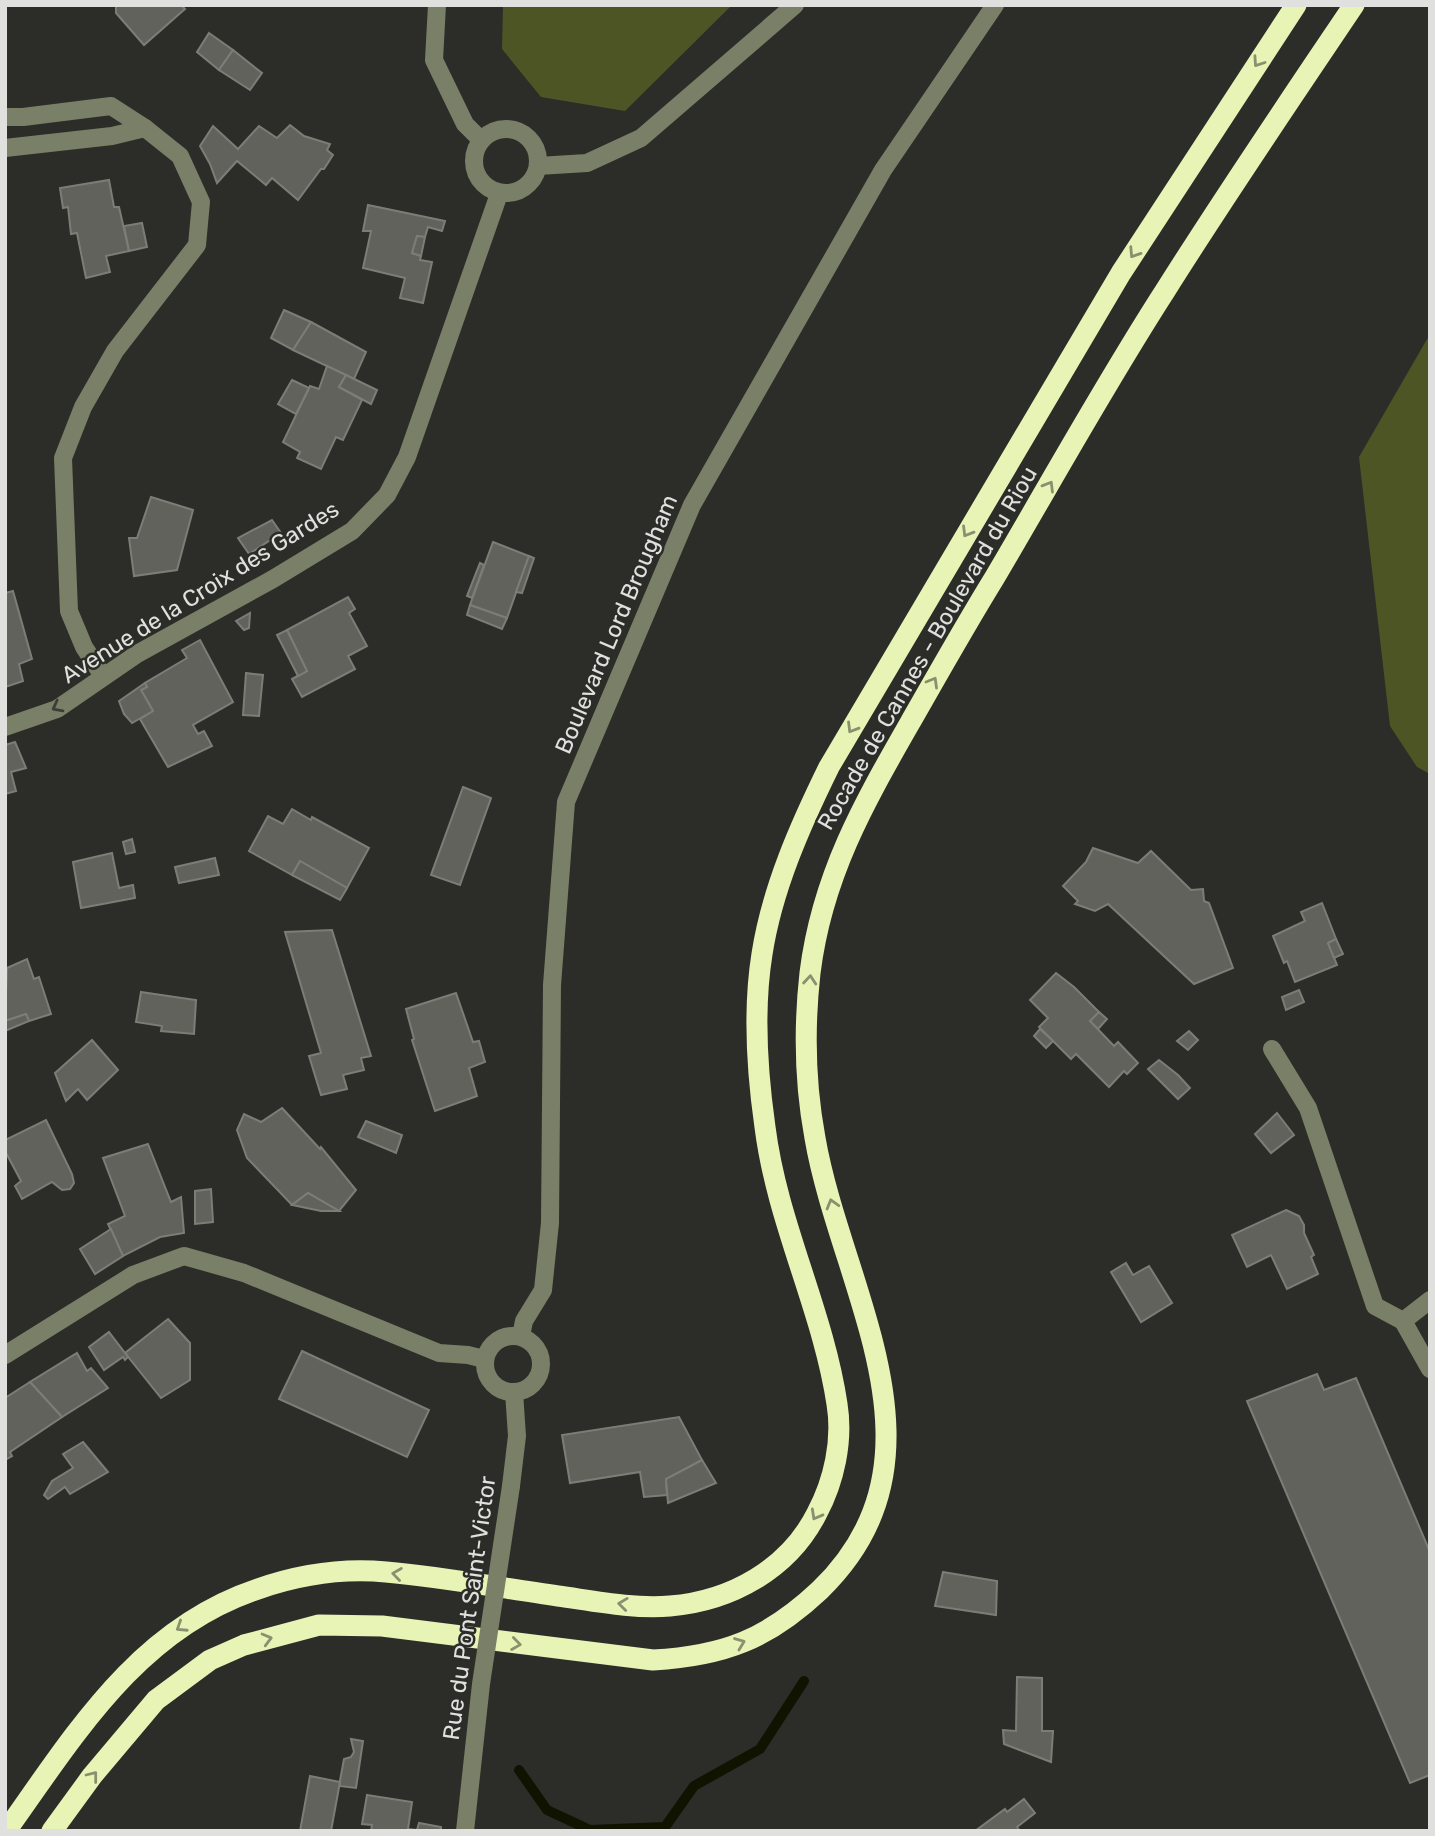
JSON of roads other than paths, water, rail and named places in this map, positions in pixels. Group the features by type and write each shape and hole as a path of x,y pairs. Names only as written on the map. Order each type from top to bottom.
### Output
{"highway":[{"name":"Rocade de Cannes - Boulevard du Riou","path":"6,1831 106,1695 139,1660 173,1632 209,1610 255,1589 298,1577 384,1572 588,1600 669,1606 703,1601 734,1591 767,1573 793,1550 817,1515 831,1481 838,1451 838,1407 823,1345 777,1195 765,1129 757,1008 761,955 772,906 805,817 829,767 1121,273 1296,5"},
{"name":"Rocade de Cannes - Boulevard du Riou","path":"52,1831 92,1776 156,1700 210,1660 244,1645 319,1625 382,1626 641,1659 696,1657 762,1634 797,1612 827,1583 849,1554 870,1518 885,1473 887,1424 881,1376 815,1139 809,1082 805,1029 810,970 820,919 836,864 870,793 960,635 1163,293 1354,5"}],"street":[{"path":"437,5 434,60 465,124 481,140"},
{"path":"538,166 587,163 641,138 795,5"},
{"name":"Boulevard Lord Brougham","path":"520,1336 524,1321 543,1290 550,1223 552,985 566,802 692,505 883,170 995,5"},
{"path":"5,117 111,106 145,128 180,156 201,202 197,245 115,351 83,407 63,458 69,611 84,647 103,676"},
{"path":"5,148 112,136 145,128"},
{"path":"511,129 526,135 536,149 538,166 531,182 516,192 499,194 480,182 473,160 481,140 495,130 511,129"},
{"name":"Avenue de la Croix des Gardes","path":"5,727 57,709 137,654 273,579 352,531 387,495 407,457 499,194"},
{"path":"1272,1049 1308,1108 1375,1306 1403,1321 1430,1369"},
{"path":"5,1355 133,1275 184,1256 244,1273 439,1353 468,1354 484,1359"},
{"path":"1403,1321 1430,1300"},
{"path":"508,1335 520,1336 532,1342 540,1354 541,1367 537,1379 527,1389 504,1391 495,1386 485,1369 484,1359 489,1348 498,1339 508,1335"},
{"name":"Rue du Pont Saint-Victor","path":"466,1831 481,1684 517,1436 514,1392"}],"waterway":[{"path":"519,1770 547,1810 590,1830 665,1827 694,1786 760,1749 804,1681"}]}
